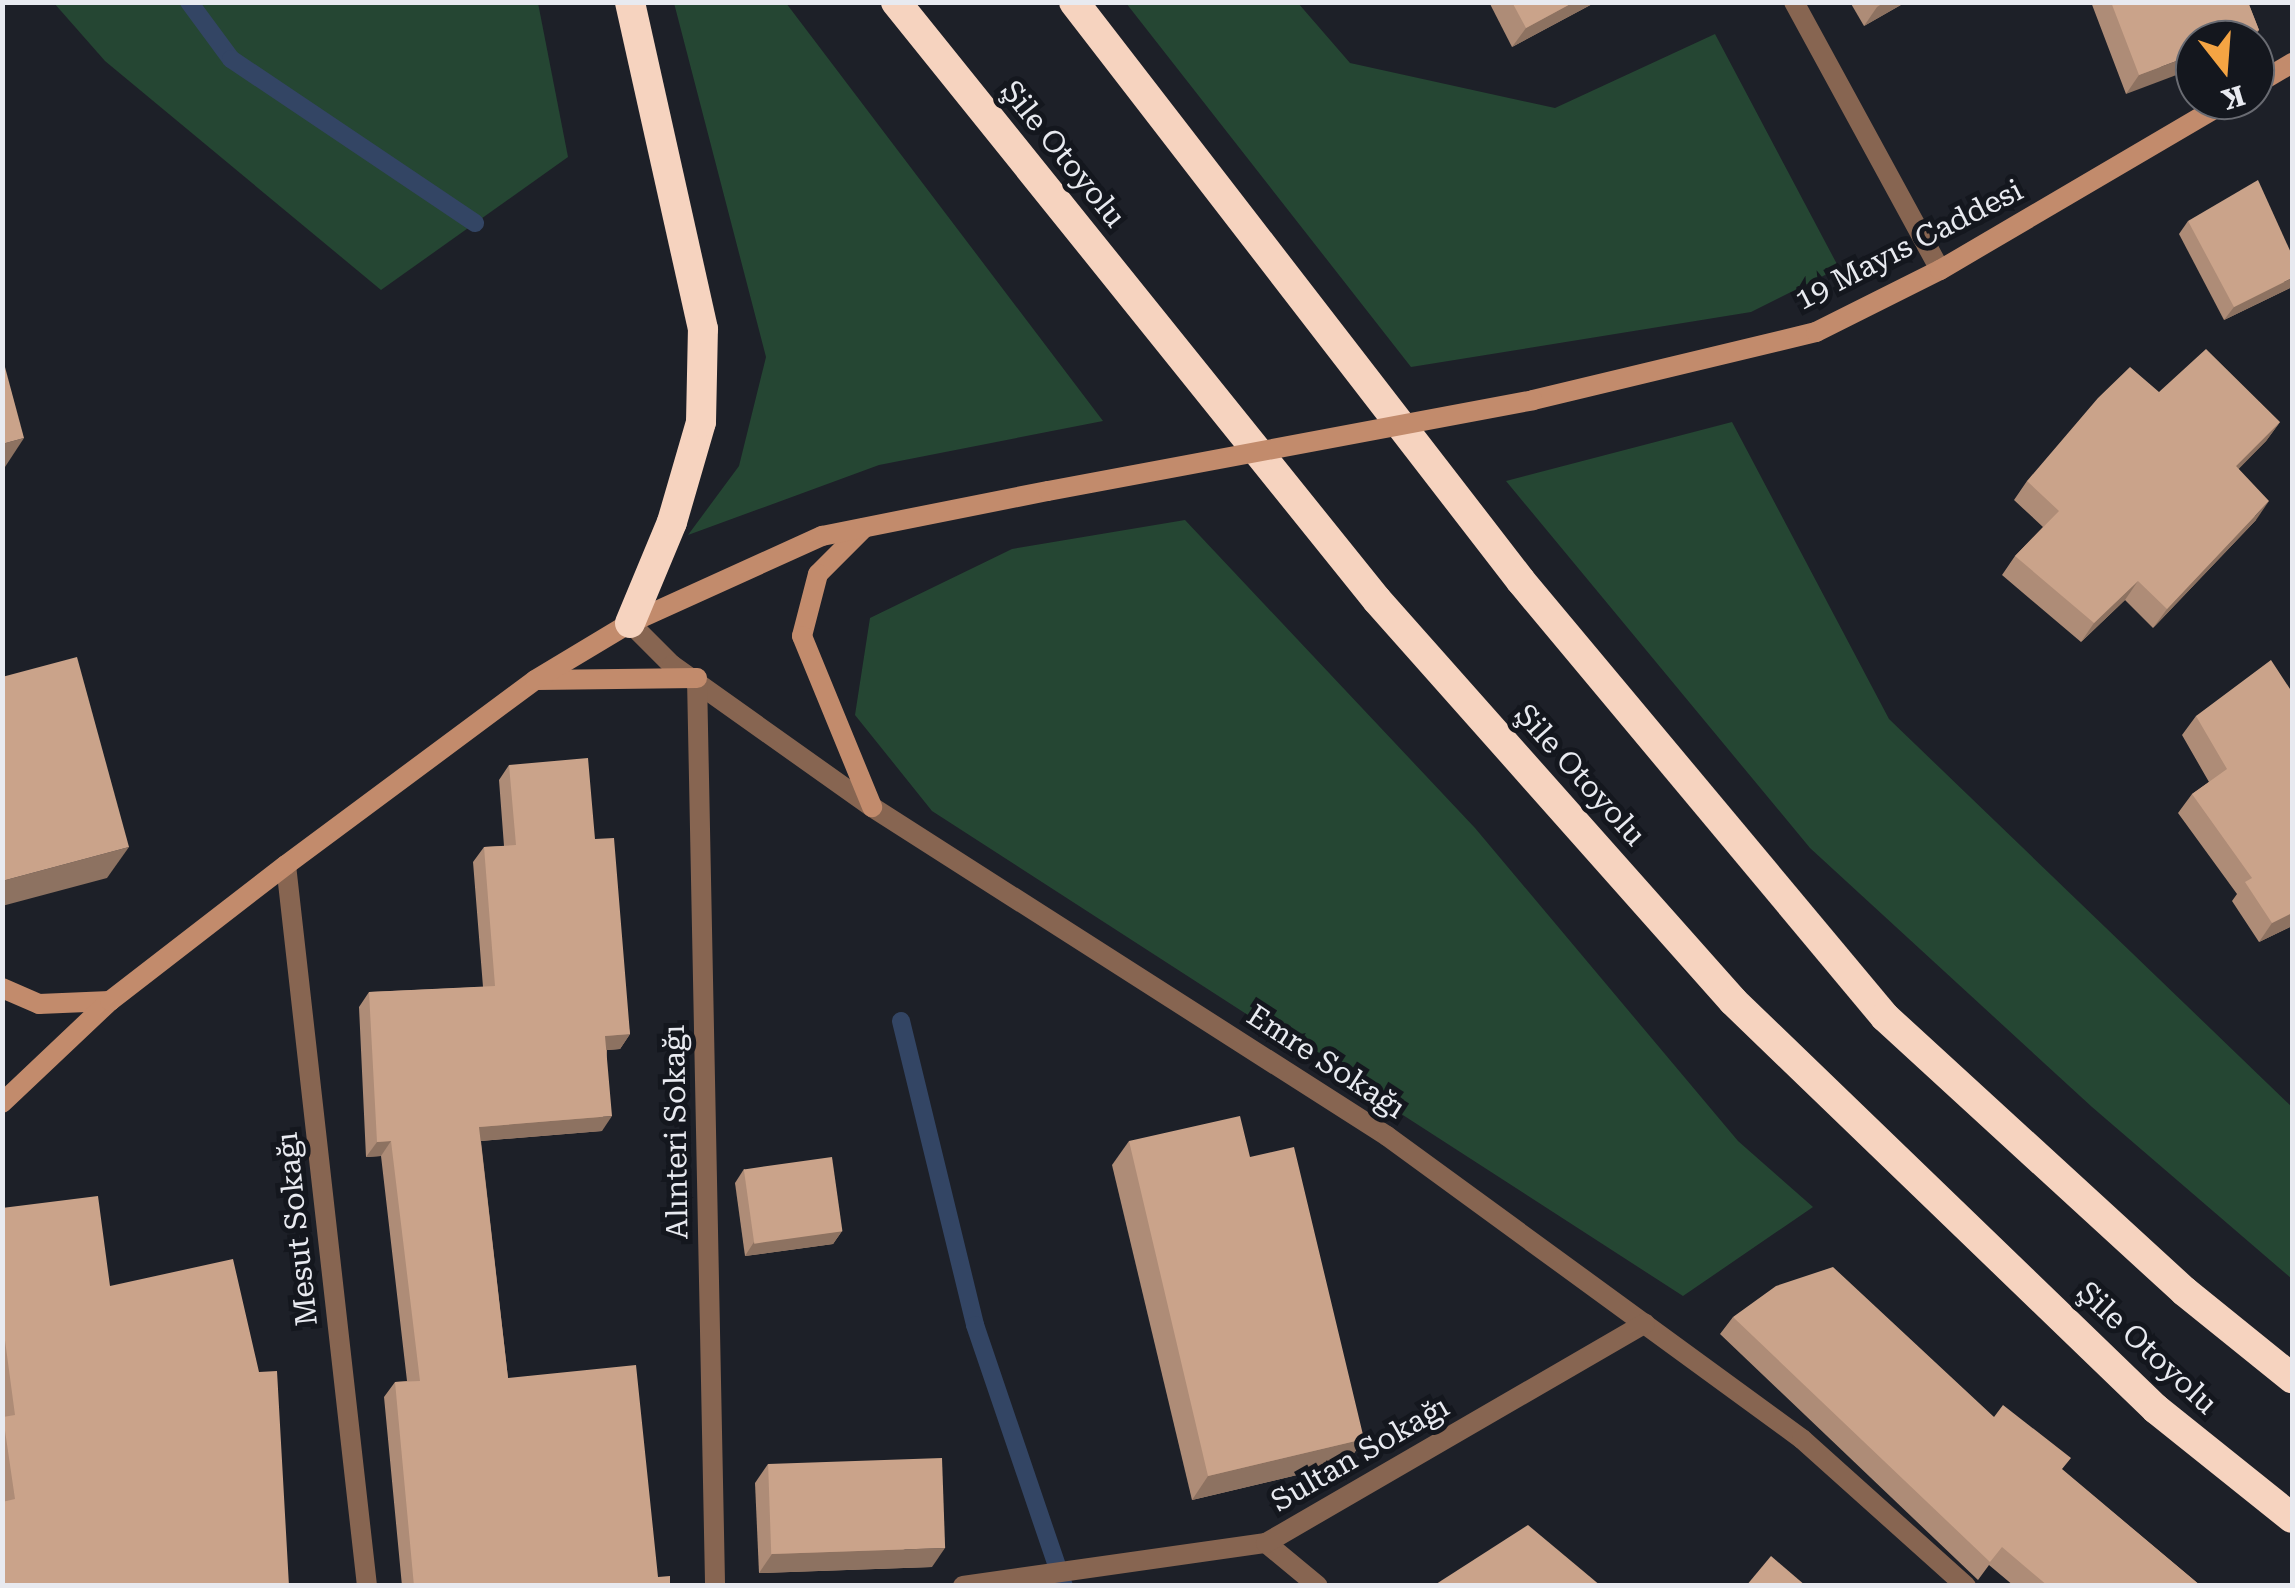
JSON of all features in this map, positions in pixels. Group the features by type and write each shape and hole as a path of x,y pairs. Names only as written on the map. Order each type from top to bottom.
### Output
{"highway":[{"path":"630,2 703,328 700,422 672,522 630,622"},
{"name":"Şile Otoyolu","path":"896,2 1377,600 1733,1001 2156,1408 2292,1518"},
{"path":"1074,2 1521,581 1885,1017 2184,1291 2292,1378"}],"street":[{"path":"1794,2 1940,270"},
{"name":"19 Mayıs Caddesi","path":"2,1103 110,1000 286,865 535,680 630,622 822,536 1533,400 1816,332 1940,270 2196,120"},
{"path":"864,528 818,574 802,636 872,807"},
{"name":"Emre Sokağı","path":"630,622 654,651 697,678 872,807 1387,1136 1802,1439 1966,1586"},
{"path":"535,680 697,678"},
{"name":"Alınteri Sokağı","path":"697,678 715,1586"},
{"name":"Mesut Sokağı","path":"286,865 367,1586"},
{"path":"2,988 39,1004 110,1000"},
{"name":"Sultan Sokağı","path":"962,1586 1266,1543 1644,1323"},
{"path":"1266,1543 1318,1586"}],"green space":[{"path":"54,3 538,3 568,157 381,290 105,61"},
{"path":"674,3 786,3 1103,421 879,465 688,535 739,466 766,357"},
{"path":"1126,3 1298,3 1350,63 1555,108 1715,34 1839,268 1751,312 1411,367"},
{"path":"1732,422 1889,719 2292,1107 2292,1279 2092,1107 1810,848 1506,481"},
{"path":"1185,520 1475,828 1738,1141 1813,1207 1683,1296 932,811 855,715 870,618 1012,549"}],"building":[{"path":"1512,2 1574,2 1526,28"},
{"path":"2111,2 2248,2 2255,20 2175,20 2175,62 2139,75"},
{"path":"2258,180 2292,255 2292,278 2234,307 2188,221"},
{"path":"2206,349 2280,422 2236,466 2269,501 2167,609 2138,581 2094,623 2015,556 2059,511 2027,481 2130,367 2159,392"},
{"path":"2,356 24,438 2,444"},
{"path":"77,657 129,847 2,881 2,677"},
{"path":"2271,660 2292,692 2292,913 2272,923 2245,882 2252,878 2192,794 2227,769 2196,716"},
{"path":"588,758 595,839 614,838 630,1034 605,1036 612,1116 479,1127 508,1378 636,1365 658,1577 670,1576 670,1586 414,1586 395,1382 420,1381 391,1141 377,1142 369,992 495,986 484,847 516,845 509,765"},
{"path":"1240,1116 1250,1157 1294,1147 1364,1439 1208,1476 1129,1141"},
{"path":"832,1157 842,1231 754,1244 744,1169"},
{"path":"98,1196 110,1286 233,1259 259,1372 277,1371 289,1586 2,1586 2,1502 15,1499 3,1417 15,1415 2,1318 2,1208"},
{"path":"1833,1267 1994,1417 2003,1405 2071,1458 2062,1469 2201,1586 2048,1586 2002,1547 1990,1562 1733,1317 1776,1286"},
{"path":"942,1458 945,1548 771,1554 768,1464"},
{"path":"1528,1525 1601,1586 1433,1586"},
{"path":"1771,1556 1806,1586 1746,1586"}],"waterway":[{"path":"189,2 231,59 475,223"},
{"path":"901,1021 975,1325 1064,1586"}]}
